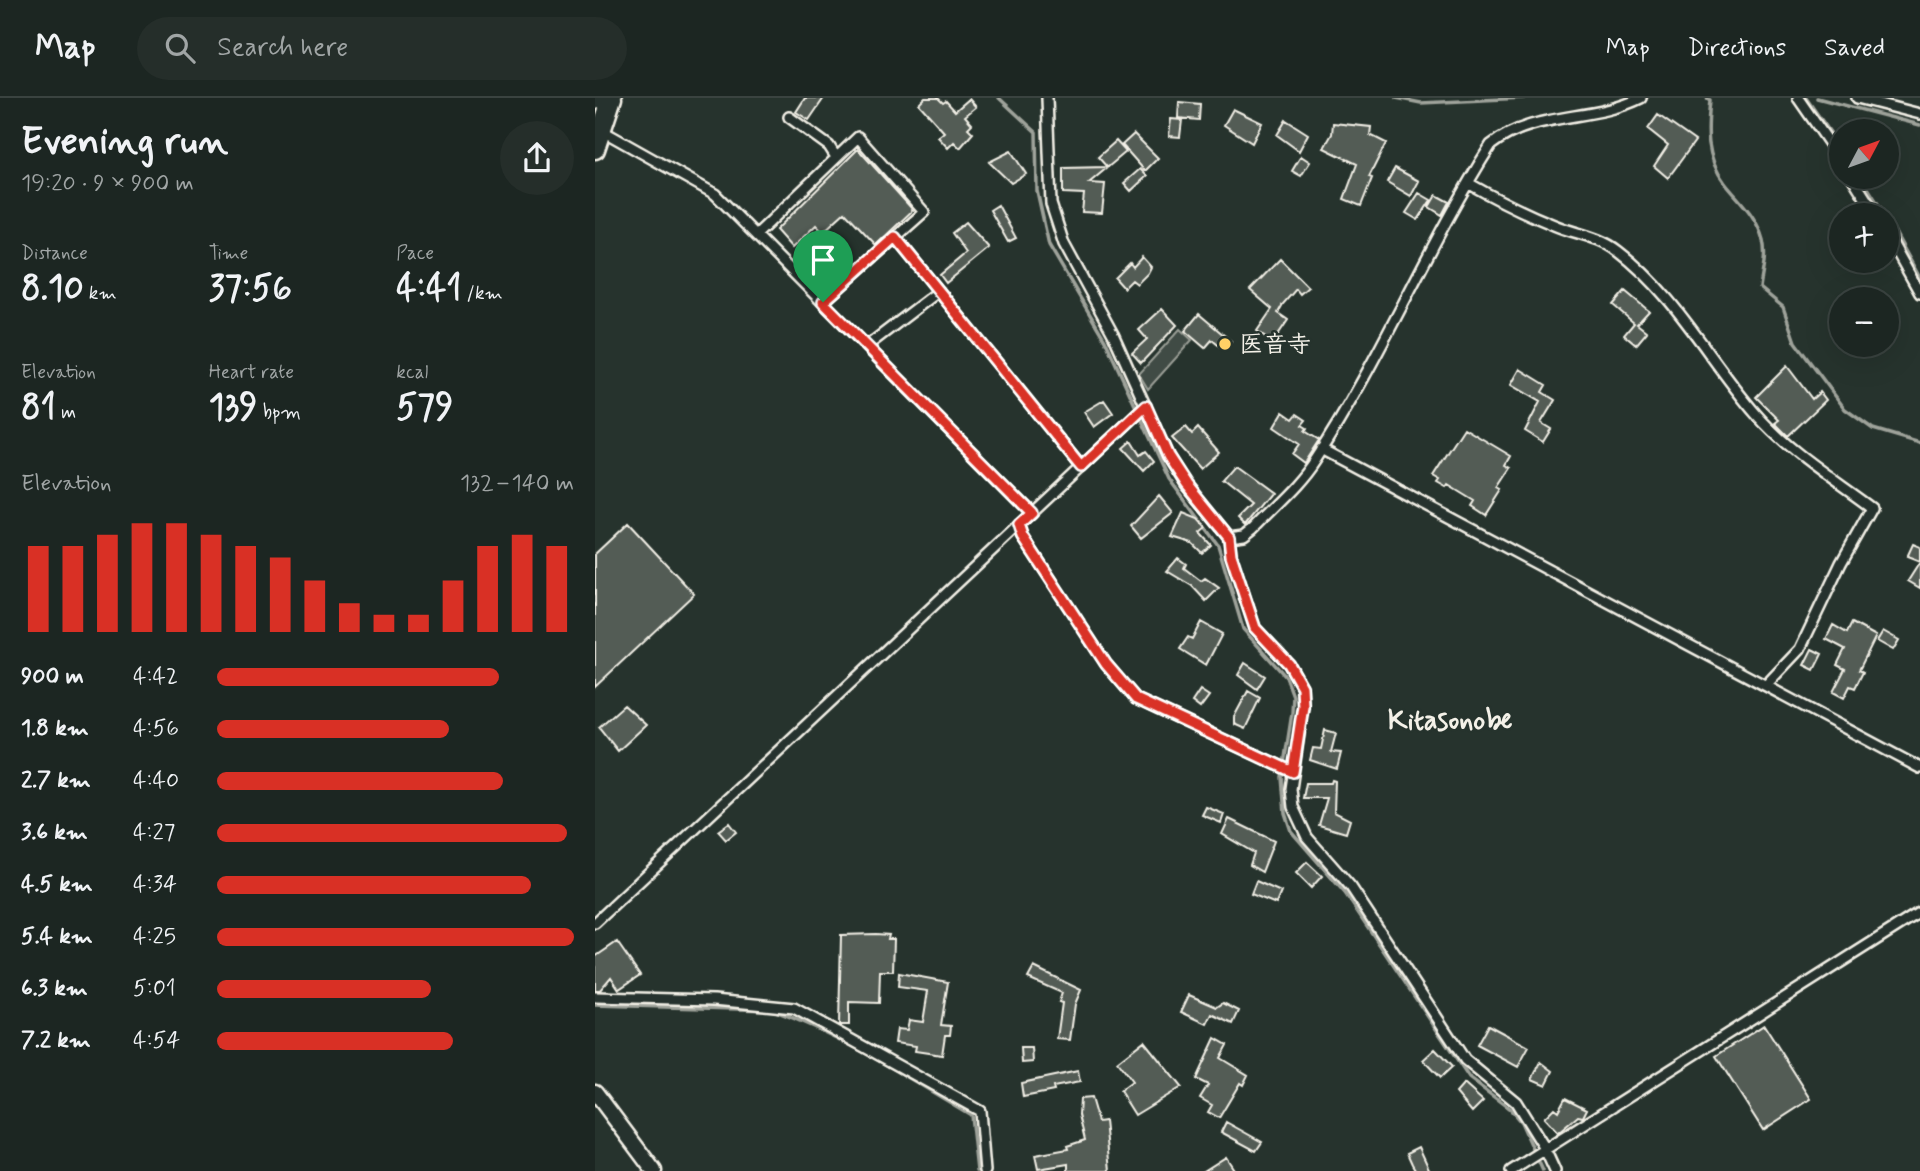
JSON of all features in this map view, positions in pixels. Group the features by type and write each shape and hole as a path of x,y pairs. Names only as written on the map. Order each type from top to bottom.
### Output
{"highway":[{"path":"595,149 612,98"}],"main road":[{"path":"595,1092 654,1171"}],"street":[{"path":"1047,98 1051,204 1064,244 1113,334 1168,456 1187,485 1229,537 1231,555 1255,628 1289,664 1302,687 1303,706 1293,772 1293,807 1307,837 1351,887 1465,1060 1516,1102 1544,1147 1555,1171"},
{"path":"1229,537 1244,535 1254,528 1297,483 1321,449 1355,396 1388,328 1491,145 1507,132 1526,125 1614,108 1641,98"},
{"path":"1798,98 1829,143"},
{"path":"1857,98 1920,114"},
{"path":"789,117 829,146 836,157"},
{"path":"601,130 715,194 1032,513"},
{"path":"757,235 858,137 924,212 823,302"},
{"path":"1468,183 1510,207 1594,237 1618,250 1671,302 1754,412 1776,436 1872,508 1841,563 1800,649 1766,685"},
{"path":"895,237 1081,467"},
{"path":"1899,255 1920,293"},
{"path":"867,346 939,291"},
{"path":"595,923 1146,406"},
{"path":"1321,449 1920,768"},
{"path":"1019,525 1023,537 1106,664 1136,699 1293,772"},
{"path":"1511,1171 1544,1147 1920,912"},
{"path":"595,997 714,1000 794,1008 979,1111 985,1171"}],"shaded area":[{"path":"1180,329 1192,340 1148,389 1139,374"}],"building":[{"path":"805,98 824,98 809,120 796,112"},
{"path":"925,98 938,98 943,103 946,101 955,111 969,99 976,107 965,116 972,124 968,128 973,133 960,148 954,142 948,148 938,137 944,132 919,104"},
{"path":"1179,102 1200,104 1199,120 1178,118"},
{"path":"1233,109 1262,123 1252,143 1224,125"},
{"path":"1658,115 1695,141 1668,178 1654,166 1668,145 1648,129"},
{"path":"1171,119 1182,120 1180,137 1169,136"},
{"path":"1286,120 1308,134 1299,151 1277,135"},
{"path":"1333,123 1371,127 1370,135 1386,143 1369,177 1372,178 1361,206 1344,199 1357,164 1324,148 1332,134"},
{"path":"1134,134 1158,158 1145,171 1122,145"},
{"path":"1116,141 1126,152 1089,183 1105,184 1102,213 1082,212 1084,194 1063,193 1063,168 1107,167 1098,157"},
{"path":"858,149 913,210 876,245 845,212 823,232 816,225 792,248 776,230"},
{"path":"1011,151 1026,174 1011,183 989,162"},
{"path":"1301,156 1310,162 1301,176 1292,171"},
{"path":"1395,168 1419,181 1411,196 1387,182"},
{"path":"1140,169 1147,176 1131,191 1124,183"},
{"path":"1419,193 1431,200 1418,220 1406,213"},
{"path":"1436,195 1449,202 1442,215 1429,207"},
{"path":"998,205 1016,238 1008,242 990,210"},
{"path":"966,222 989,248 946,283 940,275 966,253 952,233"},
{"path":"1142,257 1151,267 1148,273 1137,284 1132,280 1124,288 1115,278 1130,263 1133,267"},
{"path":"1280,259 1308,287 1300,294 1296,289 1283,304 1278,313 1288,320 1273,342 1257,331 1272,309 1250,290"},
{"path":"1625,291 1649,311 1637,324 1647,332 1636,345 1624,335 1634,323 1613,305"},
{"path":"1162,309 1177,325 1141,363 1132,353 1147,339 1139,330"},
{"path":"1199,314 1231,341 1223,349 1212,340 1205,348 1185,331"},
{"path":"1787,366 1812,399 1820,392 1826,400 1788,436 1775,423 1779,420 1756,397"},
{"path":"1520,369 1546,385 1542,392 1555,400 1541,423 1551,429 1543,442 1525,431 1540,402 1511,385"},
{"path":"1104,400 1113,413 1094,427 1084,412"},
{"path":"1283,412 1293,419 1297,414 1306,420 1302,425 1307,428 1305,431 1319,440 1304,463 1292,454 1299,444 1274,427"},
{"path":"1186,427 1192,434 1198,428 1219,452 1200,469 1172,438"},
{"path":"1464,428 1511,456 1506,465 1511,468 1498,488 1502,490 1486,515 1472,506 1475,501 1449,485 1447,488 1438,483 1440,480 1433,476"},
{"path":"1131,441 1140,455 1146,451 1154,461 1144,471 1123,448"},
{"path":"1234,466 1271,493 1245,525 1238,518 1251,505 1221,481"},
{"path":"1159,496 1173,513 1141,538 1131,526"},
{"path":"1183,513 1198,519 1206,528 1200,533 1211,545 1202,553 1192,543 1172,537"},
{"path":"628,523 694,594 595,687 595,554"},
{"path":"1913,544 1920,547 1920,562 1907,557"},
{"path":"1178,558 1186,564 1184,568 1201,581 1205,578 1219,588 1206,601 1192,586 1167,571"},
{"path":"1920,562 1920,588 1908,581"},
{"path":"1201,622 1222,634 1206,665 1180,649 1188,637 1192,639"},
{"path":"1852,623 1876,636 1859,670 1863,672 1855,688 1850,686 1844,698 1833,692 1845,669 1837,665 1845,649 1826,639 1833,625 1847,633"},
{"path":"1883,631 1899,640 1893,650 1877,641"},
{"path":"1812,649 1822,654 1814,670 1804,665"},
{"path":"1245,663 1265,676 1257,689 1238,675"},
{"path":"1200,690 1209,696 1200,708 1192,702"},
{"path":"1248,691 1260,698 1245,729 1234,724 1234,717"},
{"path":"624,705 646,725 618,751 599,727"},
{"path":"1325,730 1336,733 1331,752 1341,753 1337,769 1310,760 1313,748 1321,749"},
{"path":"1332,780 1335,781 1334,812 1350,820 1346,833 1319,825 1327,798 1303,798 1306,783 1331,783"},
{"path":"1206,807 1224,814 1221,823 1202,815"},
{"path":"1229,819 1274,841 1262,872 1250,865 1254,853 1222,834"},
{"path":"729,823 736,832 726,840 718,831"},
{"path":"1307,862 1322,876 1311,888 1296,873"},
{"path":"1256,881 1281,892 1276,904 1251,894"},
{"path":"841,935 889,935 888,939 894,939 893,971 880,971 879,1003 849,1002 849,1025 839,1025"},
{"path":"617,942 640,975 619,989 611,977 600,990 595,990 595,957"},
{"path":"1034,967 1081,990 1075,1004 1070,1040 1057,1039 1062,993 1028,978"},
{"path":"899,973 948,982 941,1025 951,1026 950,1035 945,1035 942,1055 915,1051 916,1046 895,1043 897,1029 907,1030 909,1020 923,1022 928,991 898,987"},
{"path":"1189,995 1217,1007 1223,1003 1239,1011 1233,1024 1212,1014 1207,1024 1181,1012"},
{"path":"1488,1025 1529,1047 1518,1067 1477,1045"},
{"path":"1764,1025 1811,1099 1763,1130 1716,1056"},
{"path":"1215,1038 1227,1045 1220,1058 1248,1075 1243,1085 1240,1083 1219,1118 1208,1112 1212,1105 1200,1098 1208,1085 1196,1079"},
{"path":"1144,1041 1181,1087 1135,1115 1120,1091 1132,1082 1117,1062"},
{"path":"1021,1048 1032,1048 1033,1062 1022,1063"},
{"path":"1435,1049 1452,1067 1440,1078 1423,1060"},
{"path":"1541,1062 1553,1071 1546,1085 1532,1079"},
{"path":"1078,1071 1080,1082 1023,1097 1021,1083"},
{"path":"1464,1084 1483,1101 1472,1112 1456,1093"},
{"path":"1091,1098 1098,1122 1105,1121 1110,1171 1068,1171 1068,1164 1038,1169 1035,1155 1068,1149 1067,1146 1085,1140 1079,1115 1080,1099"},
{"path":"1565,1098 1587,1109 1583,1117 1578,1116 1558,1133 1544,1118 1554,1108 1558,1111"},
{"path":"1226,1122 1262,1142 1256,1151 1221,1132"},
{"path":"1419,1147 1430,1171 1416,1171 1412,1164 1407,1153"},
{"path":"1226,1157 1235,1171 1204,1171"}],"waterway":[{"path":"999,98 1036,132 1037,191 1049,245 1105,340 1169,479 1218,545 1243,629 1286,677 1293,696 1282,777 1285,813 1291,831 1345,893 1469,1078 1510,1109 1521,1122 1543,1171"},
{"path":"1396,98 1421,103 1524,98"},
{"path":"1707,98 1710,100 1709,143 1714,163 1725,183 1752,215 1763,240 1764,258 1760,288 1783,307 1795,342 1845,409 1873,429 1920,443"},
{"path":"1806,98 1829,131"},
{"path":"1817,98 1920,125"},
{"path":"1869,189 1877,203"},
{"path":"1899,240 1920,278"},
{"path":"595,1005 773,1010 799,1020 874,1058 971,1115 977,1171"}],"place":[{"name":"医音寺","path":"1225,344"}],"district":[{"name":"Kitasonobe","path":"1450,719"}],"route":[{"path":"895,237 1081,467 1146,406 1168,456 1187,485 1229,537 1231,555 1255,628 1289,664 1302,687 1303,706 1293,772 1136,699 1122,686 1023,537 1019,525 1032,513 823,302 895,237"}]}
